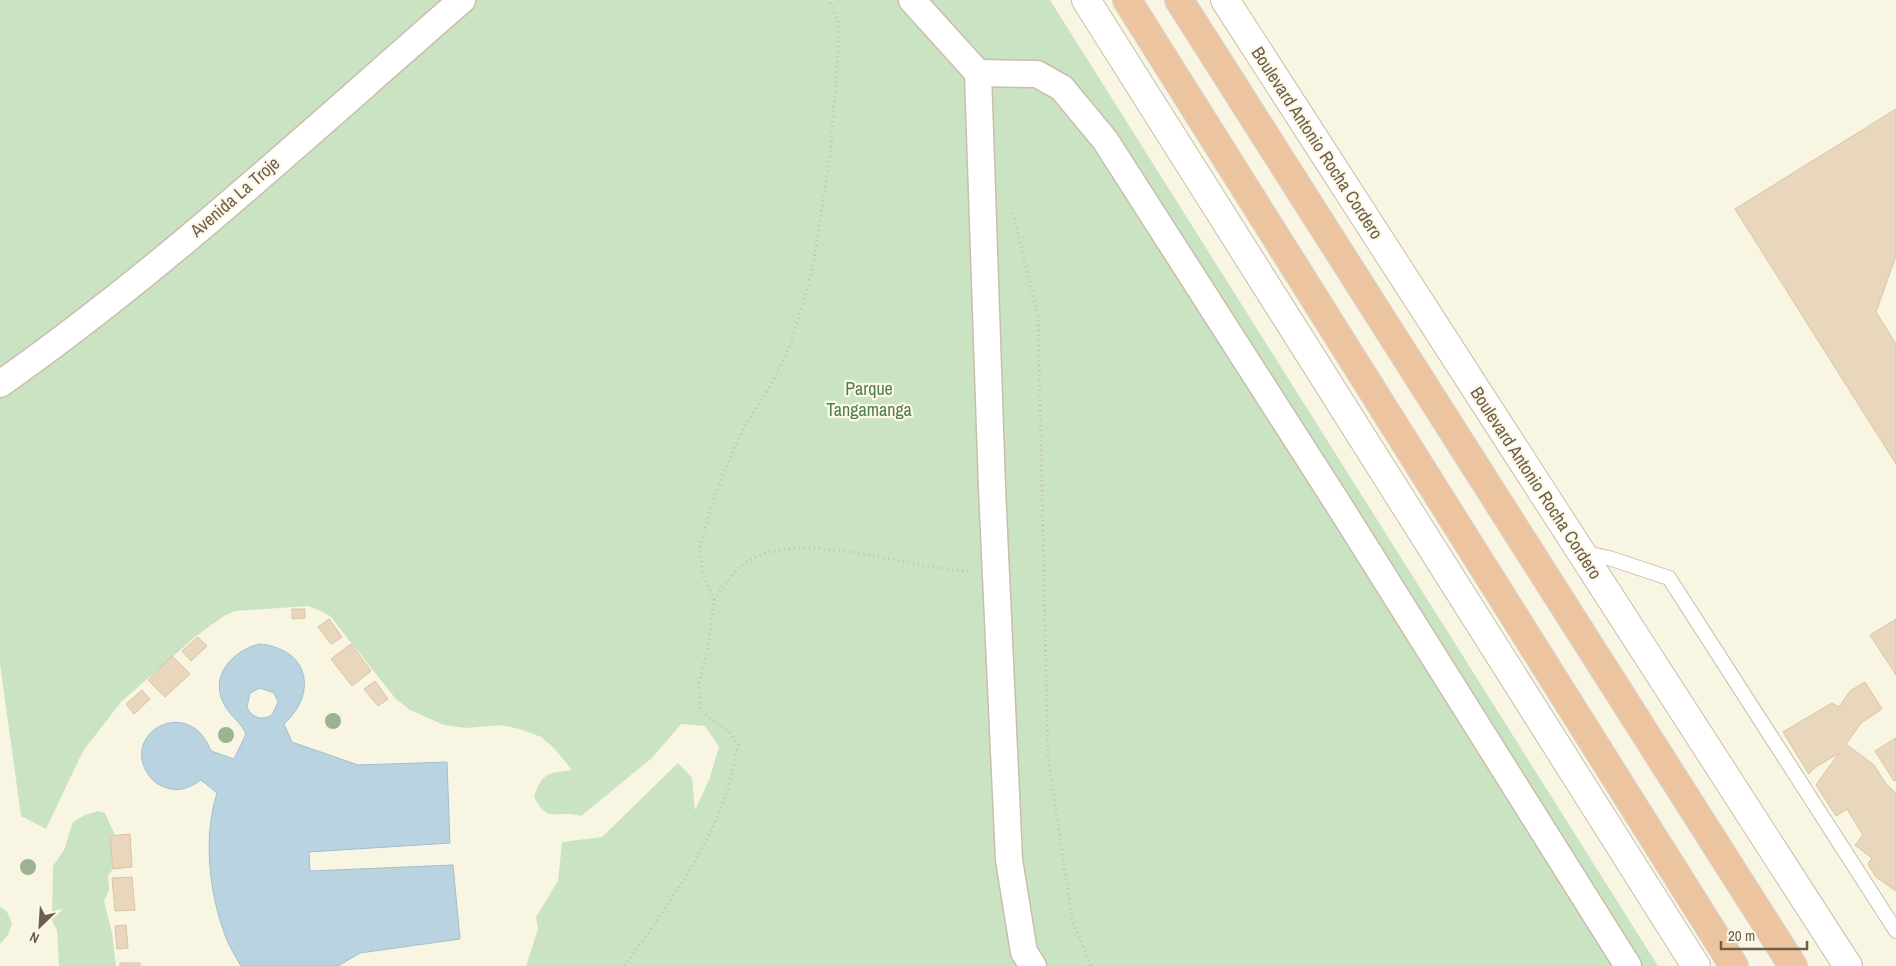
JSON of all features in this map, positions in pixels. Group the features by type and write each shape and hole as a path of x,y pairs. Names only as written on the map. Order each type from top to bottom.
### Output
{"highway":[{"path":"1127,0 1734,966"},
{"path":"1178,0 1793,966"}],"street":[{"name":"Avenida La Troje","path":"0,384 66,338 219,212 462,0"},
{"path":"912,0 978,73 995,570 1009,860 1024,952 1033,966"},
{"path":"1086,0 1696,966"},
{"name":"Boulevard Antonio Rocha Cordero","path":"1225,0 1848,966"},
{"path":"978,73 1037,74 1062,88 1105,140 1340,507 1628,966"}],"lane":[{"path":"1581,552 1609,558 1669,578 1896,931"}],"path":[{"path":"625,966 656,922 708,838 727,793 738,745 730,732 700,711 699,683 708,649 714,600 703,574 700,547 711,507 726,467 745,426 769,388 790,346 811,275 830,155 835,108 838,21 828,0"},
{"path":"1010,204 1038,316 1048,757 1072,919 1091,966"},
{"path":"714,600 748,561 763,553 792,549 846,552 941,569 995,570"}],"green space":[{"name":"Parque Tangamanga","path":"0,0 1050,0 1658,966 526,966 538,929 536,917 558,881 562,842 602,837 678,763 692,778 695,810 709,780 719,747 705,726 681,724 652,758 581,816 549,813 539,806 534,797 540,783 547,775 572,770 555,749 541,737 520,729 501,725 466,728 444,725 410,710 395,698 330,616 308,606 235,611 224,616 196,636 121,702 83,751 46,829 21,816 0,664"},
{"path":"98,811 105,813 115,835 110,836 113,869 108,875 109,890 104,901 112,933 116,966 59,966 57,930 52,921 53,866 64,850 73,822 85,815"},
{"path":"0,906 7,912 12,923 8,935 0,944"}],"water":[{"path":"259,644 276,647 298,663 303,674 302,699 295,712 284,724 292,742 358,765 447,762 450,843 309,852 310,871 453,865 460,939 360,953 338,966 241,966 230,947 219,918 212,883 209,846 210,828 217,793 201,780 192,786 178,790 159,785 152,780 146,771 142,756 144,743 151,732 162,725 175,722 189,725 201,734 211,751 234,759 246,734 225,706 220,695 219,685 221,675 232,659 249,647","holes":["260,688 274,693 278,702 272,715 261,718 254,716 249,711 247,707 250,693"]}],"building":[{"path":"1896,109 1896,256 1876,312 1896,344 1896,464 1735,209"},
{"path":"292,609 305,609 305,618 292,619"},
{"path":"329,619 342,637 331,644 318,627"},
{"path":"1896,619 1896,675 1870,635"},
{"path":"198,637 207,646 191,661 182,651"},
{"path":"351,644 371,671 352,686 331,659"},
{"path":"172,656 190,674 165,697 148,680"},
{"path":"375,681 388,699 378,706 364,689"},
{"path":"1865,682 1882,709 1861,723 1846,744 1874,765 1886,784 1896,793 1896,891 1876,877 1868,864 1872,858 1855,845 1863,835 1847,809 1836,816 1816,785 1839,753 1813,769 1809,774 1783,732 1832,703 1839,707 1850,691"},
{"path":"142,690 150,699 134,714 126,704"},
{"path":"1896,738 1896,780 1894,781 1875,751"},
{"path":"130,834 132,867 113,869 110,836"},
{"path":"132,877 135,910 115,911 112,878"},
{"path":"126,925 128,948 117,949 115,926"},
{"path":"120,963 140,963 140,966 120,966"}]}
